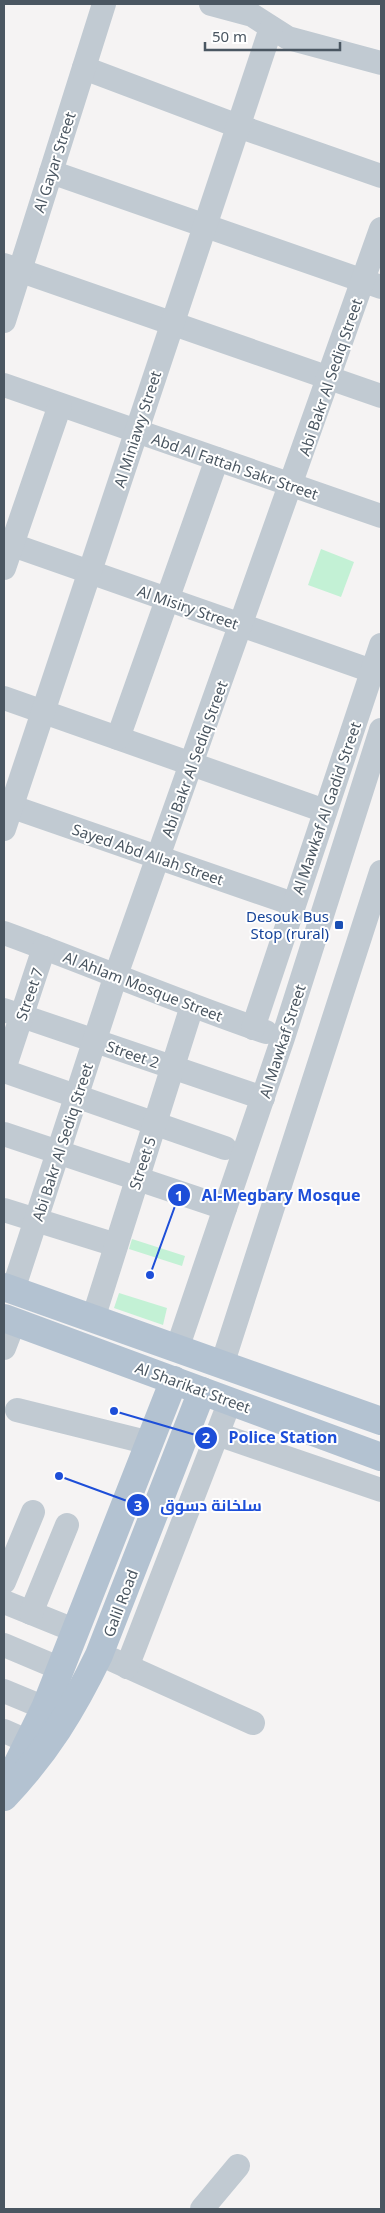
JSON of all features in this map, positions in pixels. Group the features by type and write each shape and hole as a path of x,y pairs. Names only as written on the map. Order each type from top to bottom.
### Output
{"main road":[{"name":"Al Sharikat Street","path":"8,1289 381,1421"},
{"name":"Al Sharikat Street","path":"9,1320 381,1457"},
{"name":"Galil Road","path":"5,1787 45,1708 174,1380"},
{"name":"Galil Road","path":"5,1787 32,1768 80,1695 100,1655 202,1391"},
{"path":"132,1489 160,1499"}],"street":[{"name":"Al Gayar Street","path":"4,321 12,268 51,172 104,4"},
{"path":"211,4 241,11 298,41 381,63"},
{"name":"Al Miniawy Street","path":"4,829 8,805 43,712 271,28"},
{"path":"84,68 238,126 381,176"},
{"path":"51,172 206,224 372,284"},
{"name":"Abi Bakr Al Sediq Street","path":"8,1289 36,1220 116,975 330,378 372,284 381,229"},
{"path":"12,268 381,396"},
{"name":"Abd Al Fattah Sakr Street","path":"4,385 381,516"},
{"path":"4,568 8,543 60,405"},
{"path":"118,738 217,459"},
{"name":"Al Misiry Street","path":"8,543 372,671"},
{"name":"Al Mawkaf Al Gadid Street","path":"253,1028 381,645"},
{"path":"4,698 325,811"},
{"name":"Al Mawkaf Street","path":"177,1349 283,1038 381,730"},
{"name":"Sayed Abd Allah Street","path":"8,805 293,904"},
{"path":"222,1365 381,872"},
{"name":"Al Ahlam Mosque Street","path":"4,933 192,1006 283,1038"},
{"name":"Street 7","path":"4,1070 13,1013 44,948"},
{"name":"Street 5","path":"93,1319 192,1006"},
{"name":"Street 2","path":"13,1013 262,1098"},
{"path":"4,1070 225,1148"},
{"path":"4,1134 225,1208"},
{"path":"4,1210 116,1246"},
{"path":"4,1348 9,1320"},
{"path":"127,1667 230,1401"},
{"path":"17,1410 150,1443"},
{"path":"217,1434 381,1490"},
{"path":"4,1582 32,1512"},
{"path":"31,1613 67,1525"},
{"path":"4,1602 76,1631"},
{"path":"4,1645 61,1669"},
{"path":"100,1655 253,1723"},
{"path":"4,1691 45,1708"},
{"path":"4,1731 29,1742"},
{"path":"202,2209 238,2166"}],"green space":[{"path":"321,549 354,562 341,597 308,585"},
{"path":"132,1239 185,1256 182,1266 129,1249"},
{"path":"119,1293 167,1308 163,1325 114,1308"}],"place":[{"name":"Desouk Bus Stop (rural)","path":"339,925"},
{"name":"Al-Megbary Mosque","path":"150,1275"},
{"name":"Police Station","path":"114,1411"},
{"name":"سلخانة دسوق","path":"59,1476"}]}
